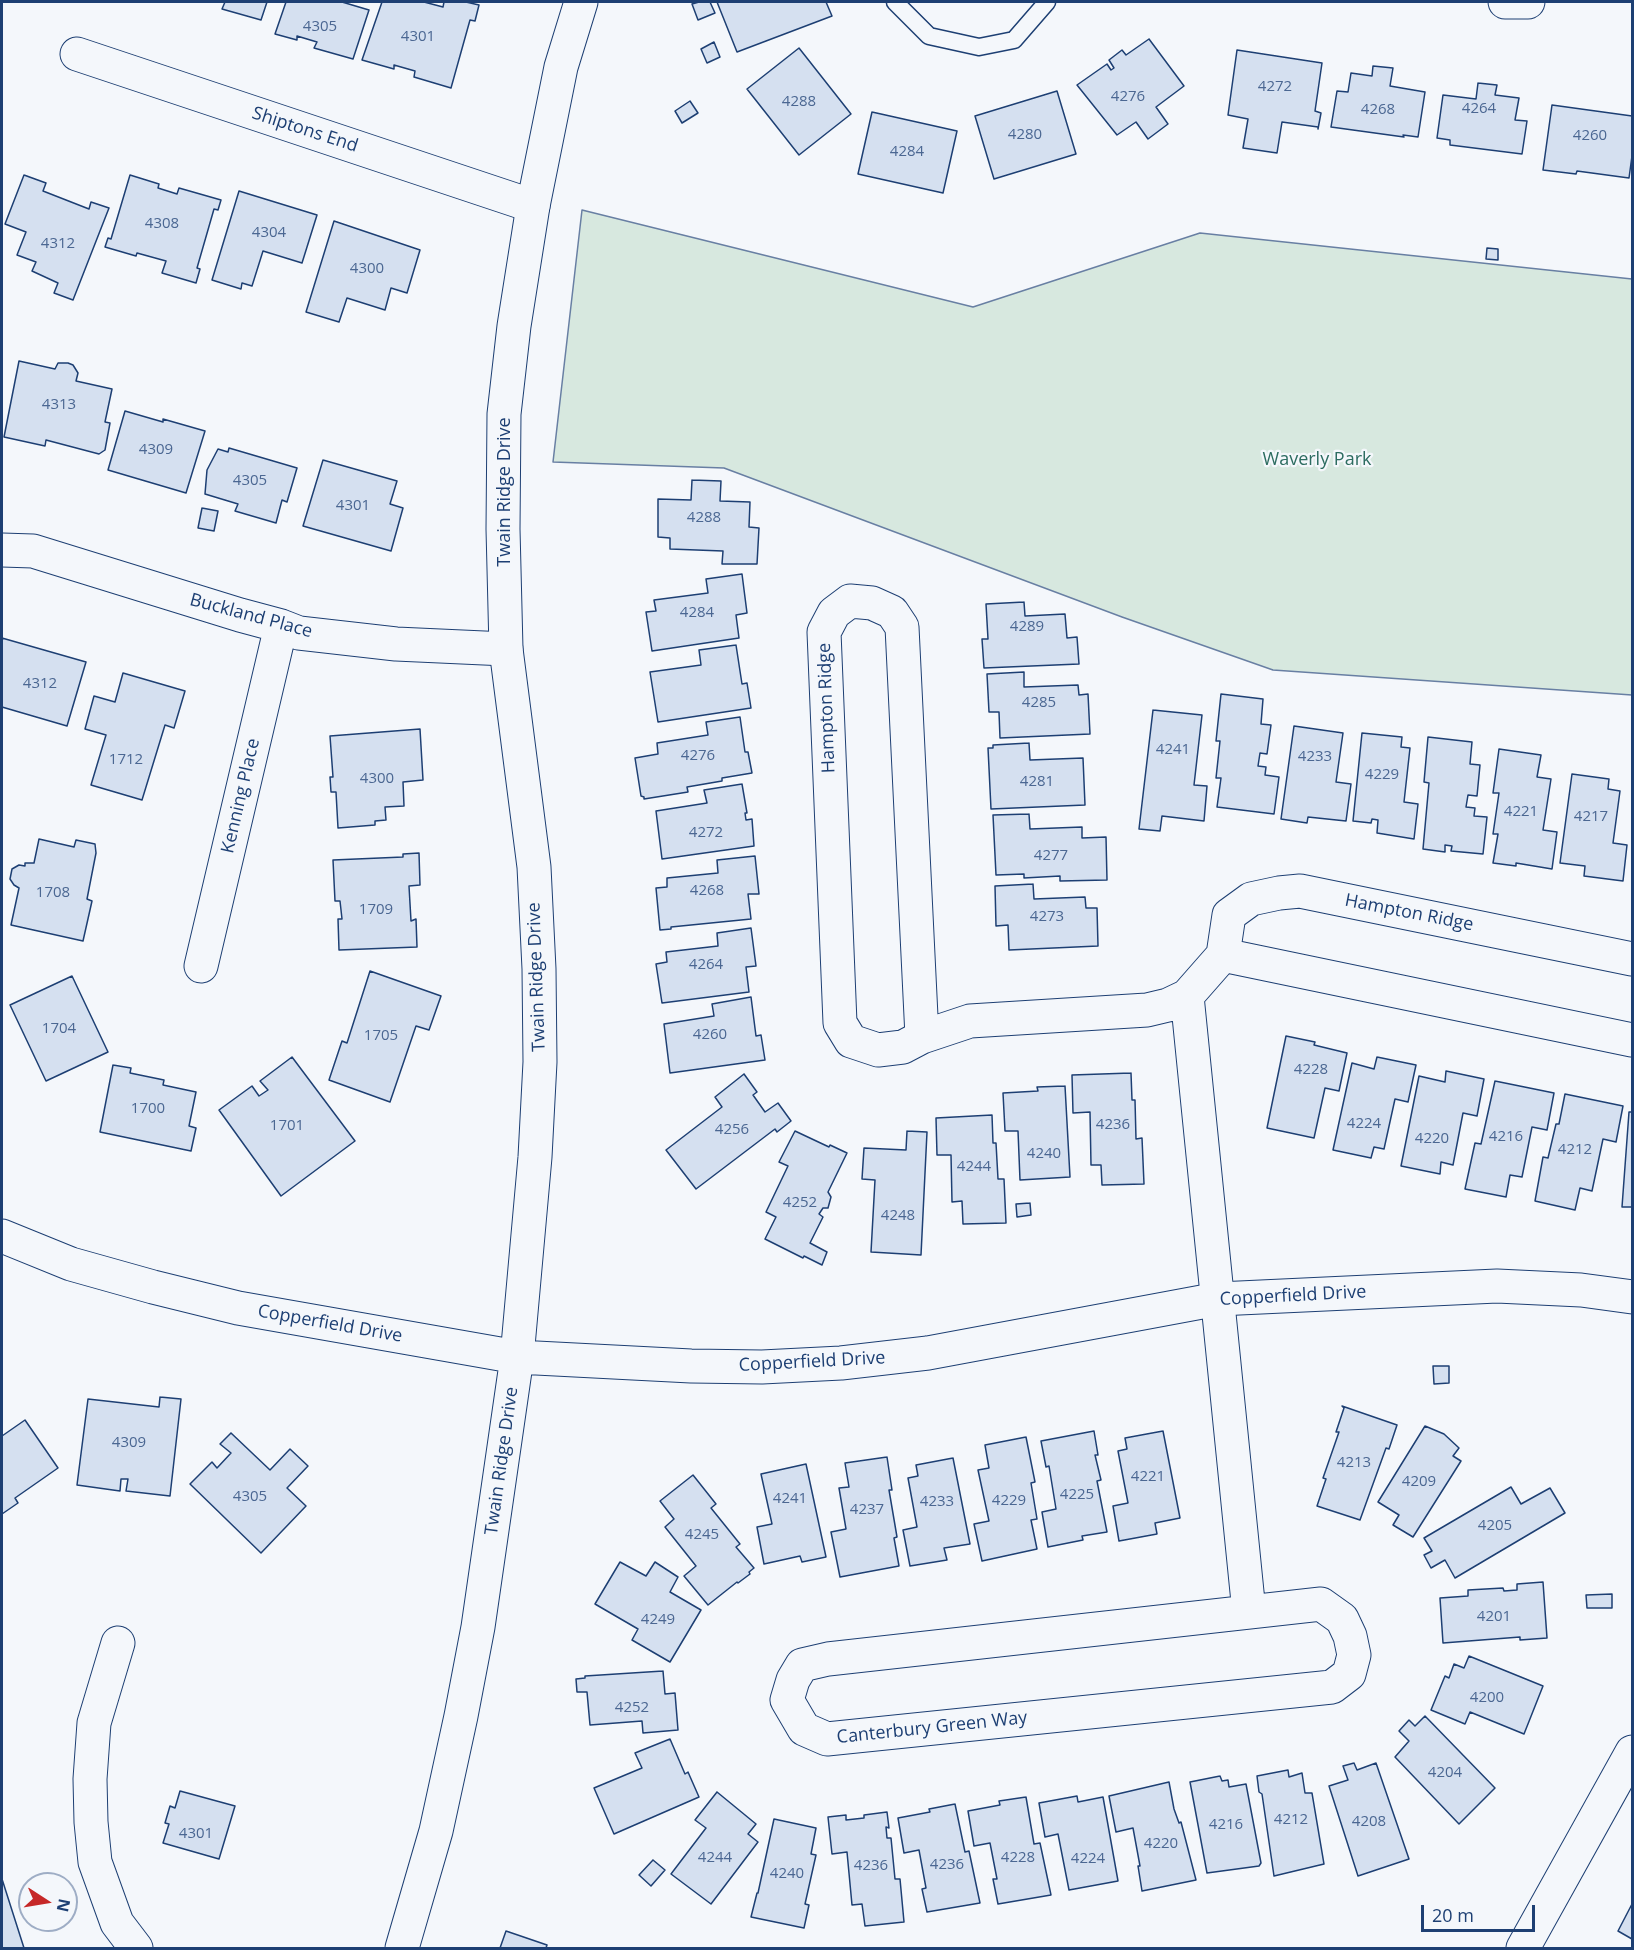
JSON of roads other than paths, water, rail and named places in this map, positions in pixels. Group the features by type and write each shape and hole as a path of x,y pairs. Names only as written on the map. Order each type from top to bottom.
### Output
{"street":[{"name":"Twain Ridge Drive","path":"402,1948 436,1831 461,1716 478,1627 517,1357 535,1157 540,1062 539,969 534,867 506,650 503,530 504,414 514,326 533,206 561,67 581,2"},
{"path":"1505,2 1528,2"},
{"name":"Shiptons End","path":"77,54 533,206"},
{"name":"Buckland Place","path":"2,550 33,551 299,633 396,644 506,650"},
{"name":"Hampton Ridge","path":"922,1037 902,627 891,612 872,603 850,601 834,612 824,632 840,1023 851,1041 878,1050 903,1047 922,1037 970,1021 1147,1010 1168,1005 1187,996 1223,955 1229,915 1251,899 1279,893 1300,891 1632,958"},
{"name":"Kenning Place","path":"201,966 281,626"},
{"path":"1223,955 1632,1040"},
{"path":"1187,996 1249,1612"},
{"name":"Copperfield Drive","path":"2,1236 71,1264 153,1287 250,1310 517,1357 691,1366 762,1367 841,1363 928,1353 1218,1299 1497,1286 1581,1290 1632,1297"},
{"name":"Canterbury Green Way","path":"1322,1604 1342,1619 1350,1636 1354,1655 1349,1674 1332,1687 827,1739 804,1729 787,1700 793,1680 802,1665 828,1659 1249,1612 1322,1604"},
{"path":"118,1643 94,1723 90,1779 91,1822 94,1862 117,1923 136,1948"},
{"path":"1523,1948 1632,1752"}],"lane":[{"path":"895,2 928,36 979,46 1014,40 1047,2"}],"park label":[{"name":"Waverly Park","path":"1317,460"}]}
